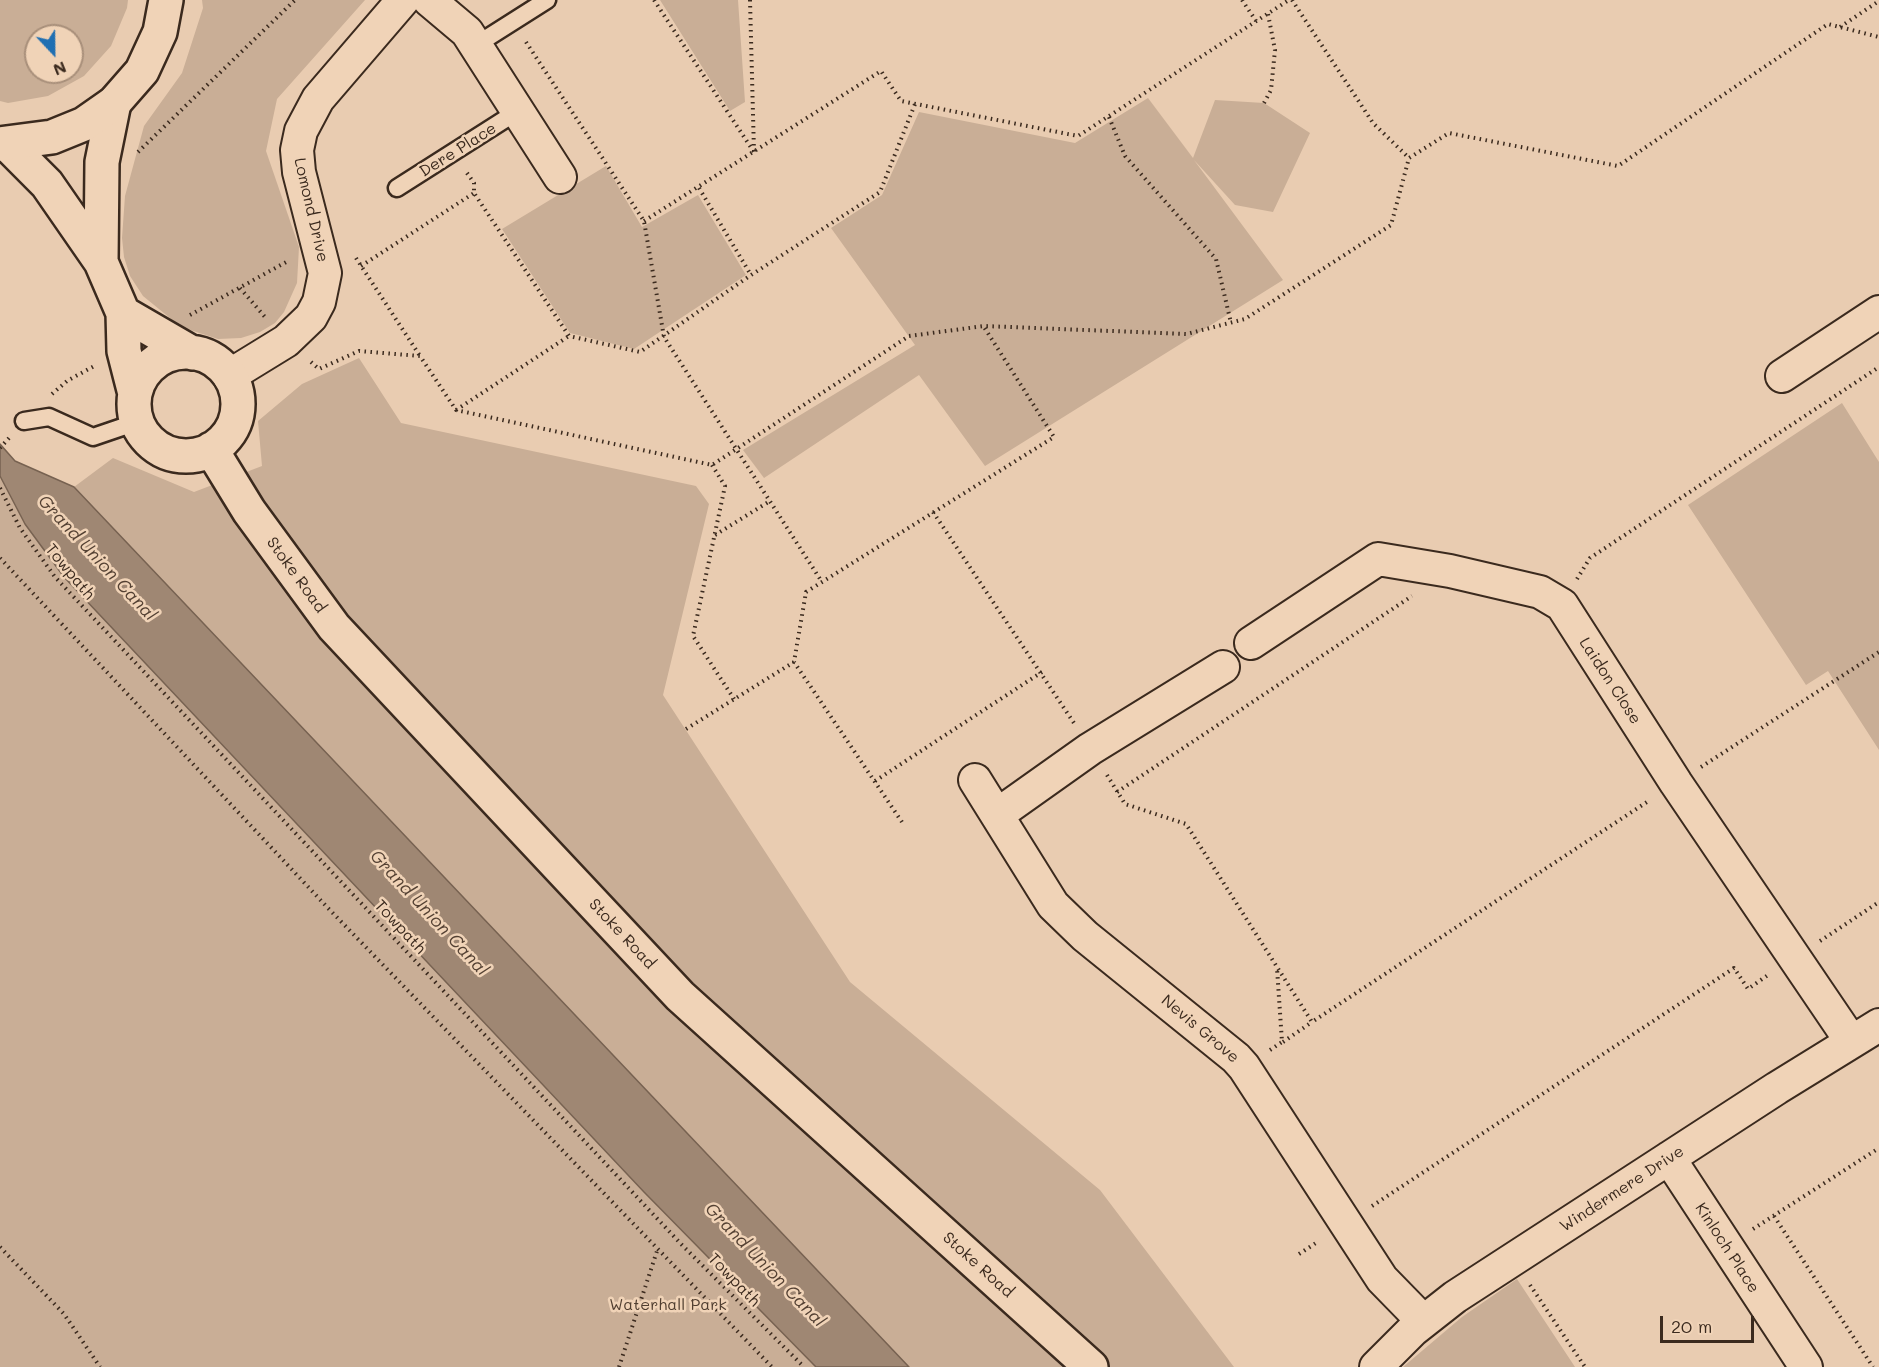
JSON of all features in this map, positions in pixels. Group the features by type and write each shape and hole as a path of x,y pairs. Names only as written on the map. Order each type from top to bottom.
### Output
{"main road":[{"path":"4,144 51,137 84,123 114,103 142,71 160,32 166,0"},
{"path":"101,262 102,162 114,103"},
{"path":"4,144 47,184 101,262 123,313 124,351 144,436 155,447 170,454 185,456 200,454 212,449 226,437 234,423 238,407 236,391 229,376 219,364 192,353 123,313"},
{"path":"136,408 140,380 149,367 162,358 176,353 192,353"},
{"name":"Stoke Road","path":"212,449 249,511 334,627 681,996 1090,1367"}],"street":[{"name":"Lomond Drive","path":"229,376 286,341 311,317 319,302 325,273 298,172 297,150 301,131 318,99 403,0"},
{"path":"429,0 467,32 560,177"},
{"path":"1782,376 1879,312"},
{"name":"Laidon Close","path":"1251,643 1378,559 1450,570 1540,592 1562,605 1676,783 1851,1041"},
{"path":"997,815 1090,749 1223,667"},
{"name":"Nevis Grove","path":"975,780 1053,905 1085,936 1236,1058 1244,1067 1382,1279 1423,1322"},
{"name":"Windermere Drive","path":"1376,1367 1423,1322 1514,1259 1879,1025"},
{"name":"Kinloch Place","path":"1669,1158 1806,1367"}],"lane":[{"path":"476,45 547,0"},
{"name":"Dere Place","path":"397,188 518,111"},
{"path":"24,421 49,417 93,437 136,408"}],"path":[{"path":"132,158 295,0"},
{"path":"654,0 754,152"},
{"path":"750,0 748,11 754,152"},
{"path":"1242,0 1256,21"},
{"path":"644,221 881,71 901,101 1078,136 1290,0 1373,123 1409,158"},
{"path":"1840,27 1879,1"},
{"path":"1264,102 1271,90 1275,50 1268,14"},
{"path":"513,21 644,221 664,337 822,582"},
{"path":"157,333 318,244 344,239 456,410 712,465 909,336 984,326 1187,334 1245,319 1391,225 1409,158 1449,133 1618,166 1828,24 1879,37"},
{"path":"453,153 474,183 474,193 569,336 640,352 751,275 880,192 915,104"},
{"path":"1109,117 1125,156 1216,259 1231,323"},
{"path":"699,188 751,275"},
{"path":"361,266 474,193"},
{"path":"902,822 794,662 806,592 1054,437 984,326"},
{"path":"456,410 569,336"},
{"path":"286,341 319,369 359,351 420,356"},
{"path":"24,421 67,381 124,351"},
{"path":"1562,605 1590,558 1879,367"},
{"path":"712,465 725,486 693,636 735,699"},
{"name":"Towpath","path":"0,488 20,528 55,577 682,1245 804,1367"},
{"path":"714,536 770,501"},
{"path":"933,512 1042,672 1125,804 1186,824 1312,1022"},
{"path":"0,558 327,907 772,1367"},
{"path":"1117,792 1450,570"},
{"path":"1244,1067 1879,652"},
{"path":"686,729 794,662"},
{"path":"874,781 1042,672"},
{"path":"1299,1254 1734,968 1748,989 1879,902"},
{"path":"1276,968 1282,1042"},
{"path":"1726,1246 1879,1148"},
{"path":"1774,1216 1873,1367"},
{"path":"0,1247 64,1314 100,1367"},
{"path":"619,1367 658,1248"},
{"path":"1514,1259 1585,1367"}],"green space":[{"path":"0,0 128,0 127,8 111,46 84,76 84,24 24,24 24,84 70,84 48,96 8,103 0,101"},
{"path":"202,0 365,0 277,99 266,151 299,247 297,283 284,312 275,323 260,332 241,338 218,339 181,327 143,296 130,276 124,257 122,238 125,196 144,126 182,73 203,8"},
{"path":"660,0 738,0 745,102 730,111"},
{"path":"1148,98 1193,158 1215,100 1264,103 1310,133 1273,212 1235,205 1194,160 1283,280 985,466 919,375 764,478 743,450 915,345 831,228 882,195 919,112 1075,143"},
{"path":"606,166 642,227 698,195 746,275 634,349 570,333 502,229"},
{"path":"359,358 401,423 696,486 709,504 663,695 850,982 1100,1190 1234,1367 909,1367 74,487 113,458 194,492 262,466 258,421 302,384"},
{"path":"1842,403 1879,462 1879,750 1828,671 1806,685 1688,505"},
{"name":"Waterhall Park","path":"0,476 25,524 64,577 644,1192 816,1367 0,1367"},
{"path":"1517,1279 1575,1367 1403,1367 1462,1317"}],"water":[{"name":"Grand Union Canal","path":"0,444 15,461 74,487 909,1367 816,1367 644,1192 64,577 25,524 0,476"}]}
